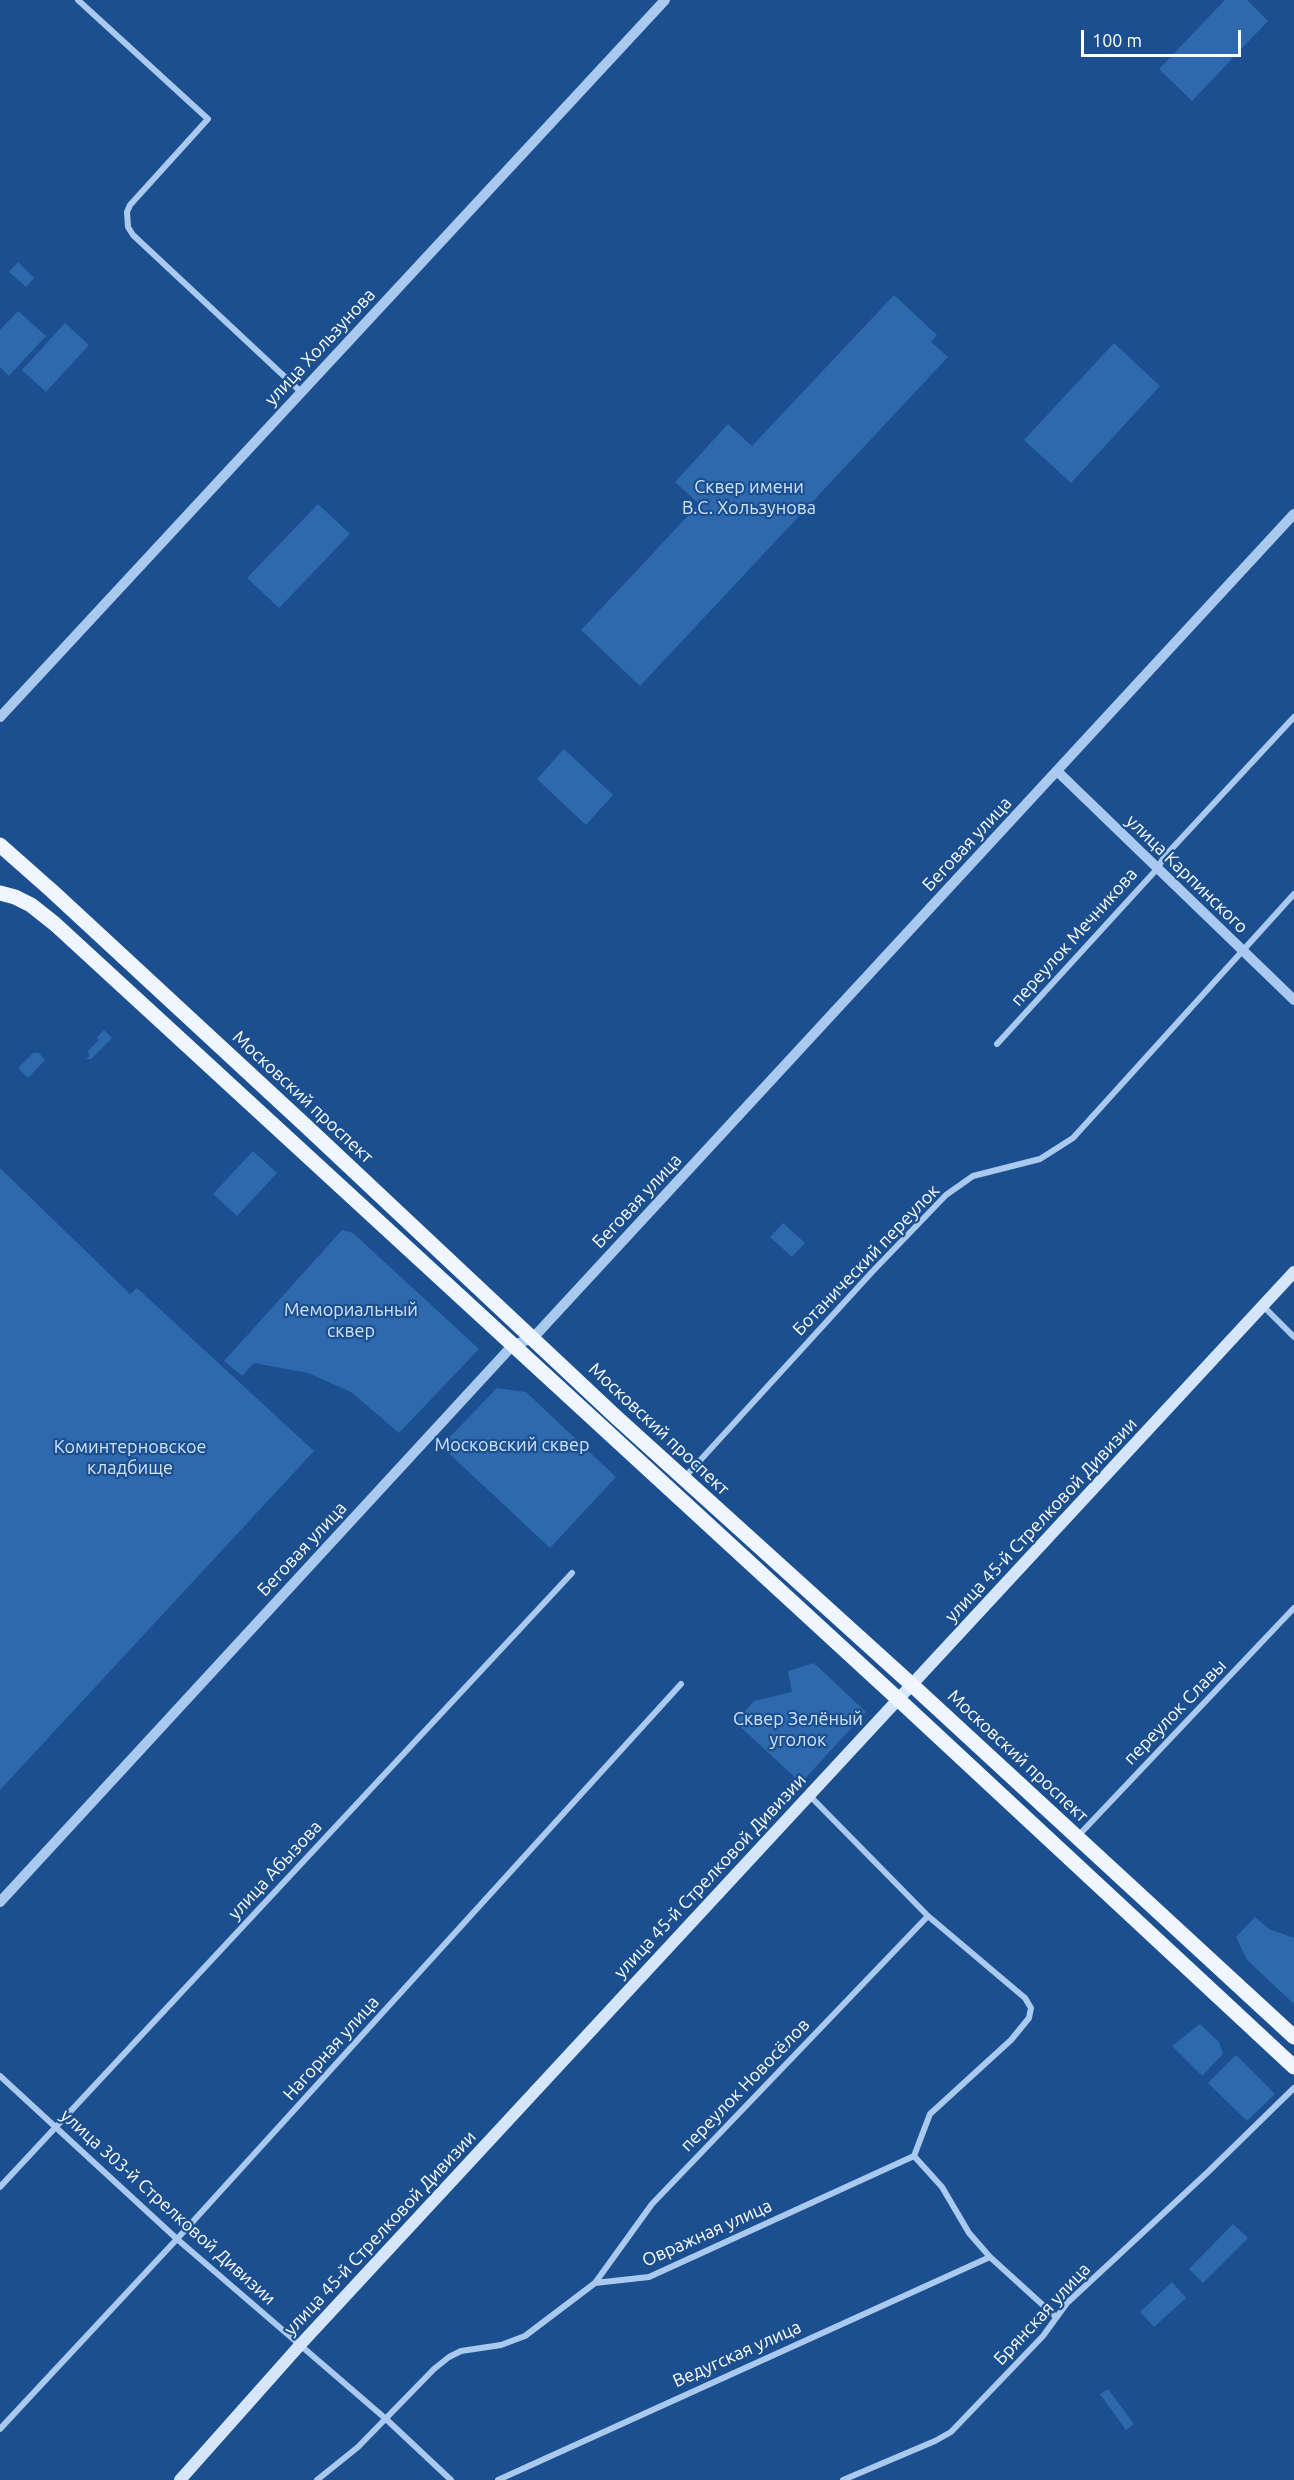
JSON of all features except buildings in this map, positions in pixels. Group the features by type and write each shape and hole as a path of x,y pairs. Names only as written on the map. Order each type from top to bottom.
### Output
{"main road":[{"name":"Московский проспект","path":"0,845 683,1479 911,1684 1294,2037"},
{"name":"Московский проспект","path":"0,893 31,905 55,924 898,1699 1294,2067"},
{"name":"улица 45-й Стрелковой Дивизии","path":"180,2480 300,2345 1294,1272"}],"street":[{"path":"78,0 208,119 130,205 127,212 128,227 140,242 301,392"},
{"name":"улица Хользунова","path":"0,717 665,0"},
{"name":"Беговая улица","path":"0,1902 513,1345 533,1338 1294,514"},
{"name":"переулок Мечникова","path":"997,1044 1157,869 1164,857 1294,717"},
{"name":"улица Карпинского","path":"1057,771 1294,1000"},
{"name":"Ботанический переулок","path":"683,1479 872,1272 946,1195 973,1176 1040,1159 1073,1138 1294,894"},
{"path":"1263,1306 1294,1337"},
{"name":"улица Абызова","path":"0,2187 572,1573"},
{"name":"переулок Славы","path":"1077,1837 1294,1608"},
{"name":"Нагорная улица","path":"0,2429 177,2239 681,1684"},
{"path":"810,1796 928,1916 1025,1998 1031,2008 1029,2018 1011,2040 930,2114 914,2156 942,2187 969,2233 990,2257 1056,2317"},
{"name":"переулок Новосёлов","path":"595,2283 652,2204 928,1916"},
{"name":"улица 303-й Стрелковой Дивизии","path":"0,2076 177,2239 386,2419 452,2480"},
{"name":"Брянская улица","path":"843,2480 951,2432 1043,2336 1067,2303 1209,2171 1294,2088"},
{"name":"Овражная улица","path":"595,2283 649,2277 914,2156"},
{"name":"Ведугская улица","path":"498,2480 990,2257"},
{"path":"317,2480 358,2447 448,2357 461,2351 501,2345 525,2336 595,2283"}],"green space":[{"path":"1225,0 1247,0 1268,21 1192,101 1159,69"},
{"path":"18,262 34,278 26,287 9,272"},
{"name":"Сквер имени В.С. Хользунова","path":"894,295 937,335 931,342 948,357 640,686 581,630 699,504 675,482 728,424 752,446"},
{"path":"18,311 46,336 9,376 0,367 0,330"},
{"path":"65,323 89,345 46,392 22,370"},
{"path":"1114,343 1160,386 1071,483 1024,440"},
{"path":"318,504 350,534 279,608 247,578"},
{"path":"564,749 613,795 586,825 537,779"},
{"path":"104,1030 112,1038 91,1059 86,1059 90,1055 87,1052 99,1040 97,1037"},
{"path":"33,1053 39,1053 45,1060 28,1078 18,1068"},
{"path":"253,1151 277,1173 237,1216 213,1194"},
{"name":"Коминтерновское кладбище","path":"0,1168 130,1294 137,1288 314,1451 0,1790"},
{"path":"783,1223 805,1243 792,1257 770,1237"},
{"name":"Мемориальный сквер","path":"342,1230 353,1233 479,1349 399,1433 351,1392 308,1373 254,1363 242,1376 224,1361"},
{"name":"Московский сквер","path":"497,1388 526,1392 616,1477 550,1548 441,1446"},
{"name":"Сквер Зелёный уголок","path":"814,1663 866,1712 801,1783 735,1722 754,1701 792,1692 788,1671"},
{"path":"1255,1917 1269,1929 1294,1938 1294,2004 1247,1960 1236,1937"},
{"path":"1200,2024 1219,2042 1223,2054 1202,2076 1172,2046"},
{"path":"1236,2055 1275,2094 1247,2121 1208,2083"},
{"path":"1233,2224 1248,2238 1203,2283 1189,2269"},
{"path":"1172,2282 1186,2298 1154,2327 1140,2312"},
{"path":"1108,2389 1134,2424 1126,2430 1100,2394"}]}
